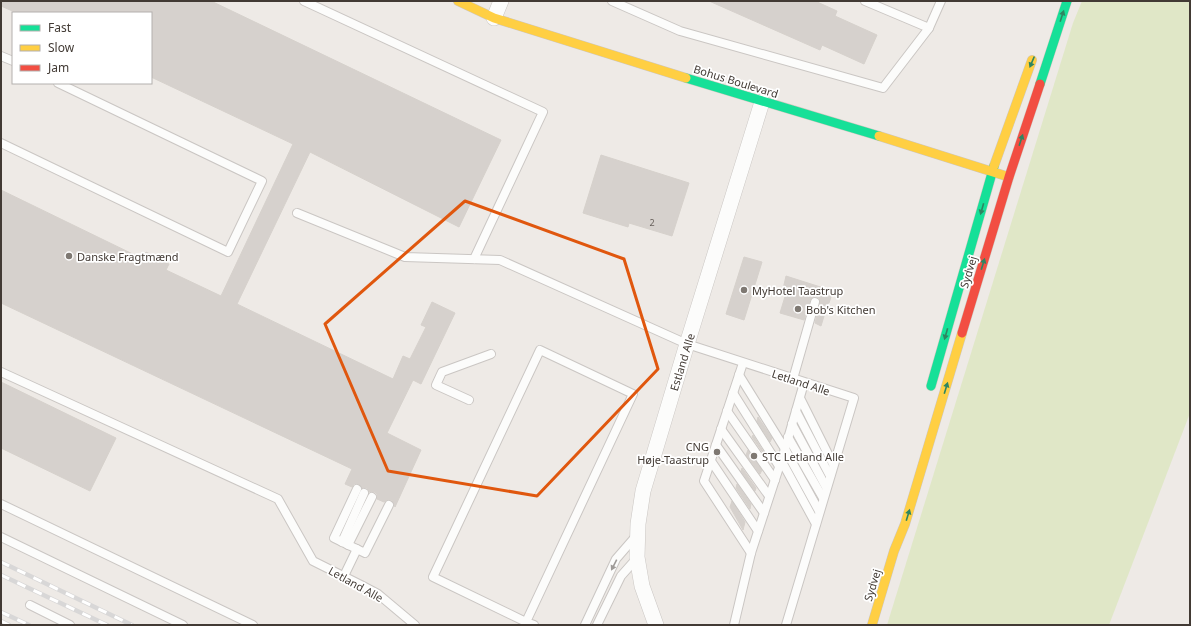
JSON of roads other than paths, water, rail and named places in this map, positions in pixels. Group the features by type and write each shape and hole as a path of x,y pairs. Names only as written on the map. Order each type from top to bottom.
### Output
{"main road":[{"name":"Bohus Boulevard","path":"458,1 494,18 762,102 909,145 1009,177"},
{"path":"1053,13 1058,1"},
{"name":"Sydvej","path":"872,625 894,551 905,524 1009,177 1067,1"},
{"name":"Sydvej","path":"928,395 992,172 1036,53"},
{"name":"Sydvej","path":"894,551 897,523 903,500"}],"street":[{"path":"494,18 502,1"},
{"name":"Estland Alle","path":"656,625 642,586 638,557 638,534 643,491 762,102"}],"lane":[{"path":"304,1 543,112 474,259"},
{"path":"612,1 680,31 883,88 929,28 941,1"},
{"path":"865,1 929,28"},
{"path":"1,56 12,61"},
{"path":"1,143 228,252 262,181 60,84"},
{"name":"Letland Alle","path":"296,213 405,257 500,260 530,275 687,344 854,398 826,487 786,625"},
{"path":"793,379 815,302"},
{"path":"540,350 633,394 530,623 433,577 540,350"},
{"path":"469,400 436,384 438,378 442,372 491,354"},
{"path":"743,363 704,481 751,553"},
{"name":"Letland Alle","path":"1,372 278,499 313,561 378,594 414,625"},
{"path":"739,375 785,449 819,511"},
{"path":"734,625 751,553 785,449 804,383"},
{"path":"733,393 780,463 816,524"},
{"path":"800,398 833,464"},
{"path":"727,411 775,480"},
{"path":"796,411 830,476"},
{"path":"792,424 826,487"},
{"path":"721,429 770,496"},
{"path":"788,437 823,498"},
{"path":"716,445 764,513"},
{"path":"711,461 758,531"},
{"path":"345,544 365,493 334,538 345,544 365,553 390,505"},
{"path":"1,504 254,625"},
{"path":"585,625 616,560 638,534"},
{"path":"1,538 183,625"},
{"path":"344,576 357,549"},
{"path":"597,625 621,576 638,557"},
{"path":"30,605 70,625"},
{"path":"232,625 235,616"}],"railway":[{"path":"1,562 132,625"},
{"path":"1,575 107,625"},
{"path":"1,612 29,625"},
{"path":"1,621 9,625"}],"place":[{"name":"Danske Fragtmænd","path":"69,256"},
{"name":"MyHotel Taastrup","path":"744,290"},
{"name":"Bob's Kitchen","path":"798,309"},
{"name":"CNG Høje-Taastrup","path":"717,452"},
{"name":"STC Letland Alle","path":"754,456"}]}
